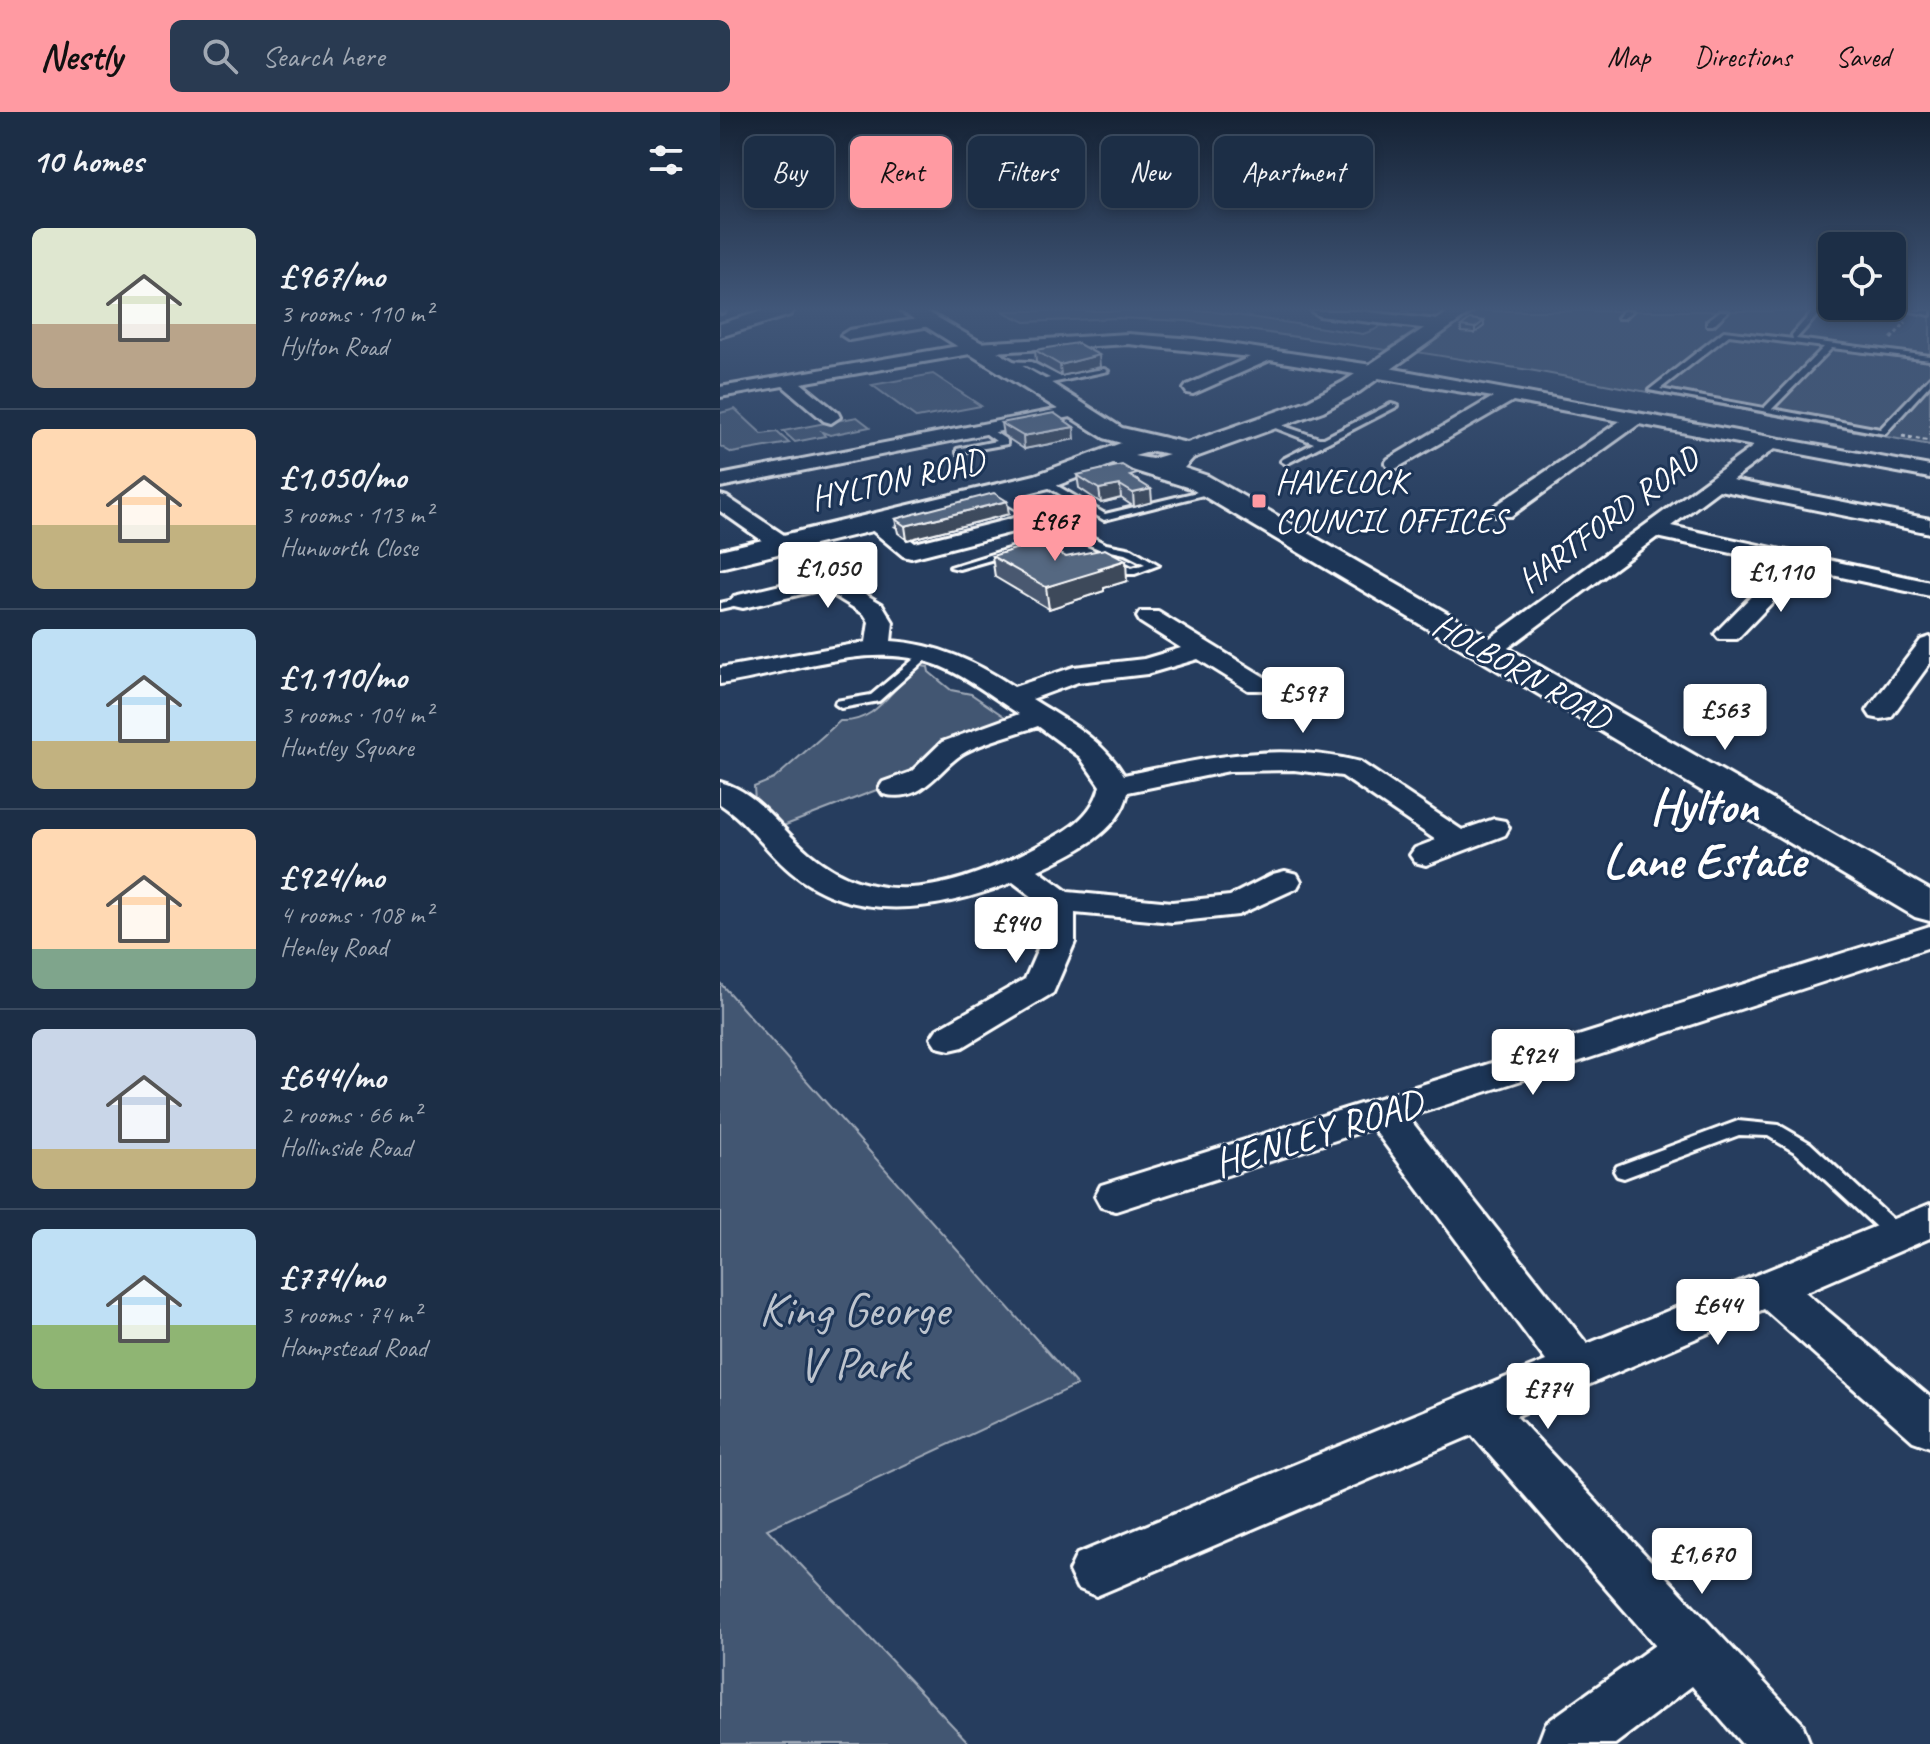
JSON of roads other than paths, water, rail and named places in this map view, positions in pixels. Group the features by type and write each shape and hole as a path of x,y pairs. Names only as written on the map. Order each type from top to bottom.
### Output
{"main road":[{"name":"HOLBORN ROAD","path":"1054,387 1080,410 1159,458 1930,908"},
{"name":"HYLTON ROAD","path":"720,559 1044,481 1159,458 1269,424 1315,406 1351,387"}],"street":[{"path":"720,392 747,387"},
{"path":"795,387 831,417"},
{"path":"1193,389 1197,387"},
{"path":"1467,387 1930,472"},
{"path":"1395,463 1510,395"},
{"path":"720,481 1080,410"},
{"path":"1503,511 1636,418"},
{"name":"HARTFORD ROAD","path":"1488,651 1770,443"},
{"path":"1714,483 1930,526"},
{"path":"1001,492 1044,517"},
{"path":"720,501 782,544"},
{"path":"874,523 911,551 1044,517"},
{"path":"1653,529 1930,589"},
{"path":"1728,634 1799,561"},
{"path":"732,604 826,575 873,609 881,622 878,648"},
{"path":"1149,617 1257,684"},
{"path":"1881,711 1930,645"},
{"path":"720,676 878,648 926,653 967,668 1095,752 1115,786 1109,808 1087,830 1061,847 943,895 902,899 867,894 829,883 808,869 737,800 720,791"},
{"path":"1010,698 1074,675 1147,666 1200,650"},
{"path":"894,788 921,778 952,748 1040,716"},
{"path":"1350,768 1374,749"},
{"path":"1115,786 1229,762 1294,761 1350,768 1460,842"},
{"path":"1426,855 1494,828"},
{"path":"1015,868 1059,901 1172,912 1238,905 1285,881"},
{"path":"950,1038 1040,985 1058,942 1059,901"},
{"name":"HENLEY ROAD","path":"1116,1196 1930,936"},
{"path":"1383,1113 1578,1368"},
{"path":"1096,1571 1913,1227"},
{"path":"1769,1287 1930,1426"},
{"path":"1479,1409 1781,1744"},
{"path":"1567,1744 1696,1649"}],"lane":[{"path":"1657,387 1653,390 1882,432 1923,387"},
{"path":"1767,410 1789,387"},
{"path":"1286,461 1394,406"},
{"path":"1269,424 1318,441 1326,440"},
{"path":"960,451 1004,442 985,429"},
{"path":"1159,458 1162,503"},
{"path":"1044,481 1104,517 1162,503"},
{"path":"1150,493 1162,503"},
{"path":"1044,517 1103,547"},
{"path":"955,567 1072,533"},
{"path":"841,704 875,698 926,653"},
{"path":"1624,1171 1738,1128 1772,1130 1803,1148 1913,1227"}],"place":[{"name":"HAVELOCK COUNCIL OFFICES","path":"1259,501"}],"district":[{"name":"Hylton Lane Estate","path":"1704,834"}],"park label":[{"name":"King George V Park","path":"854,1336"}]}
